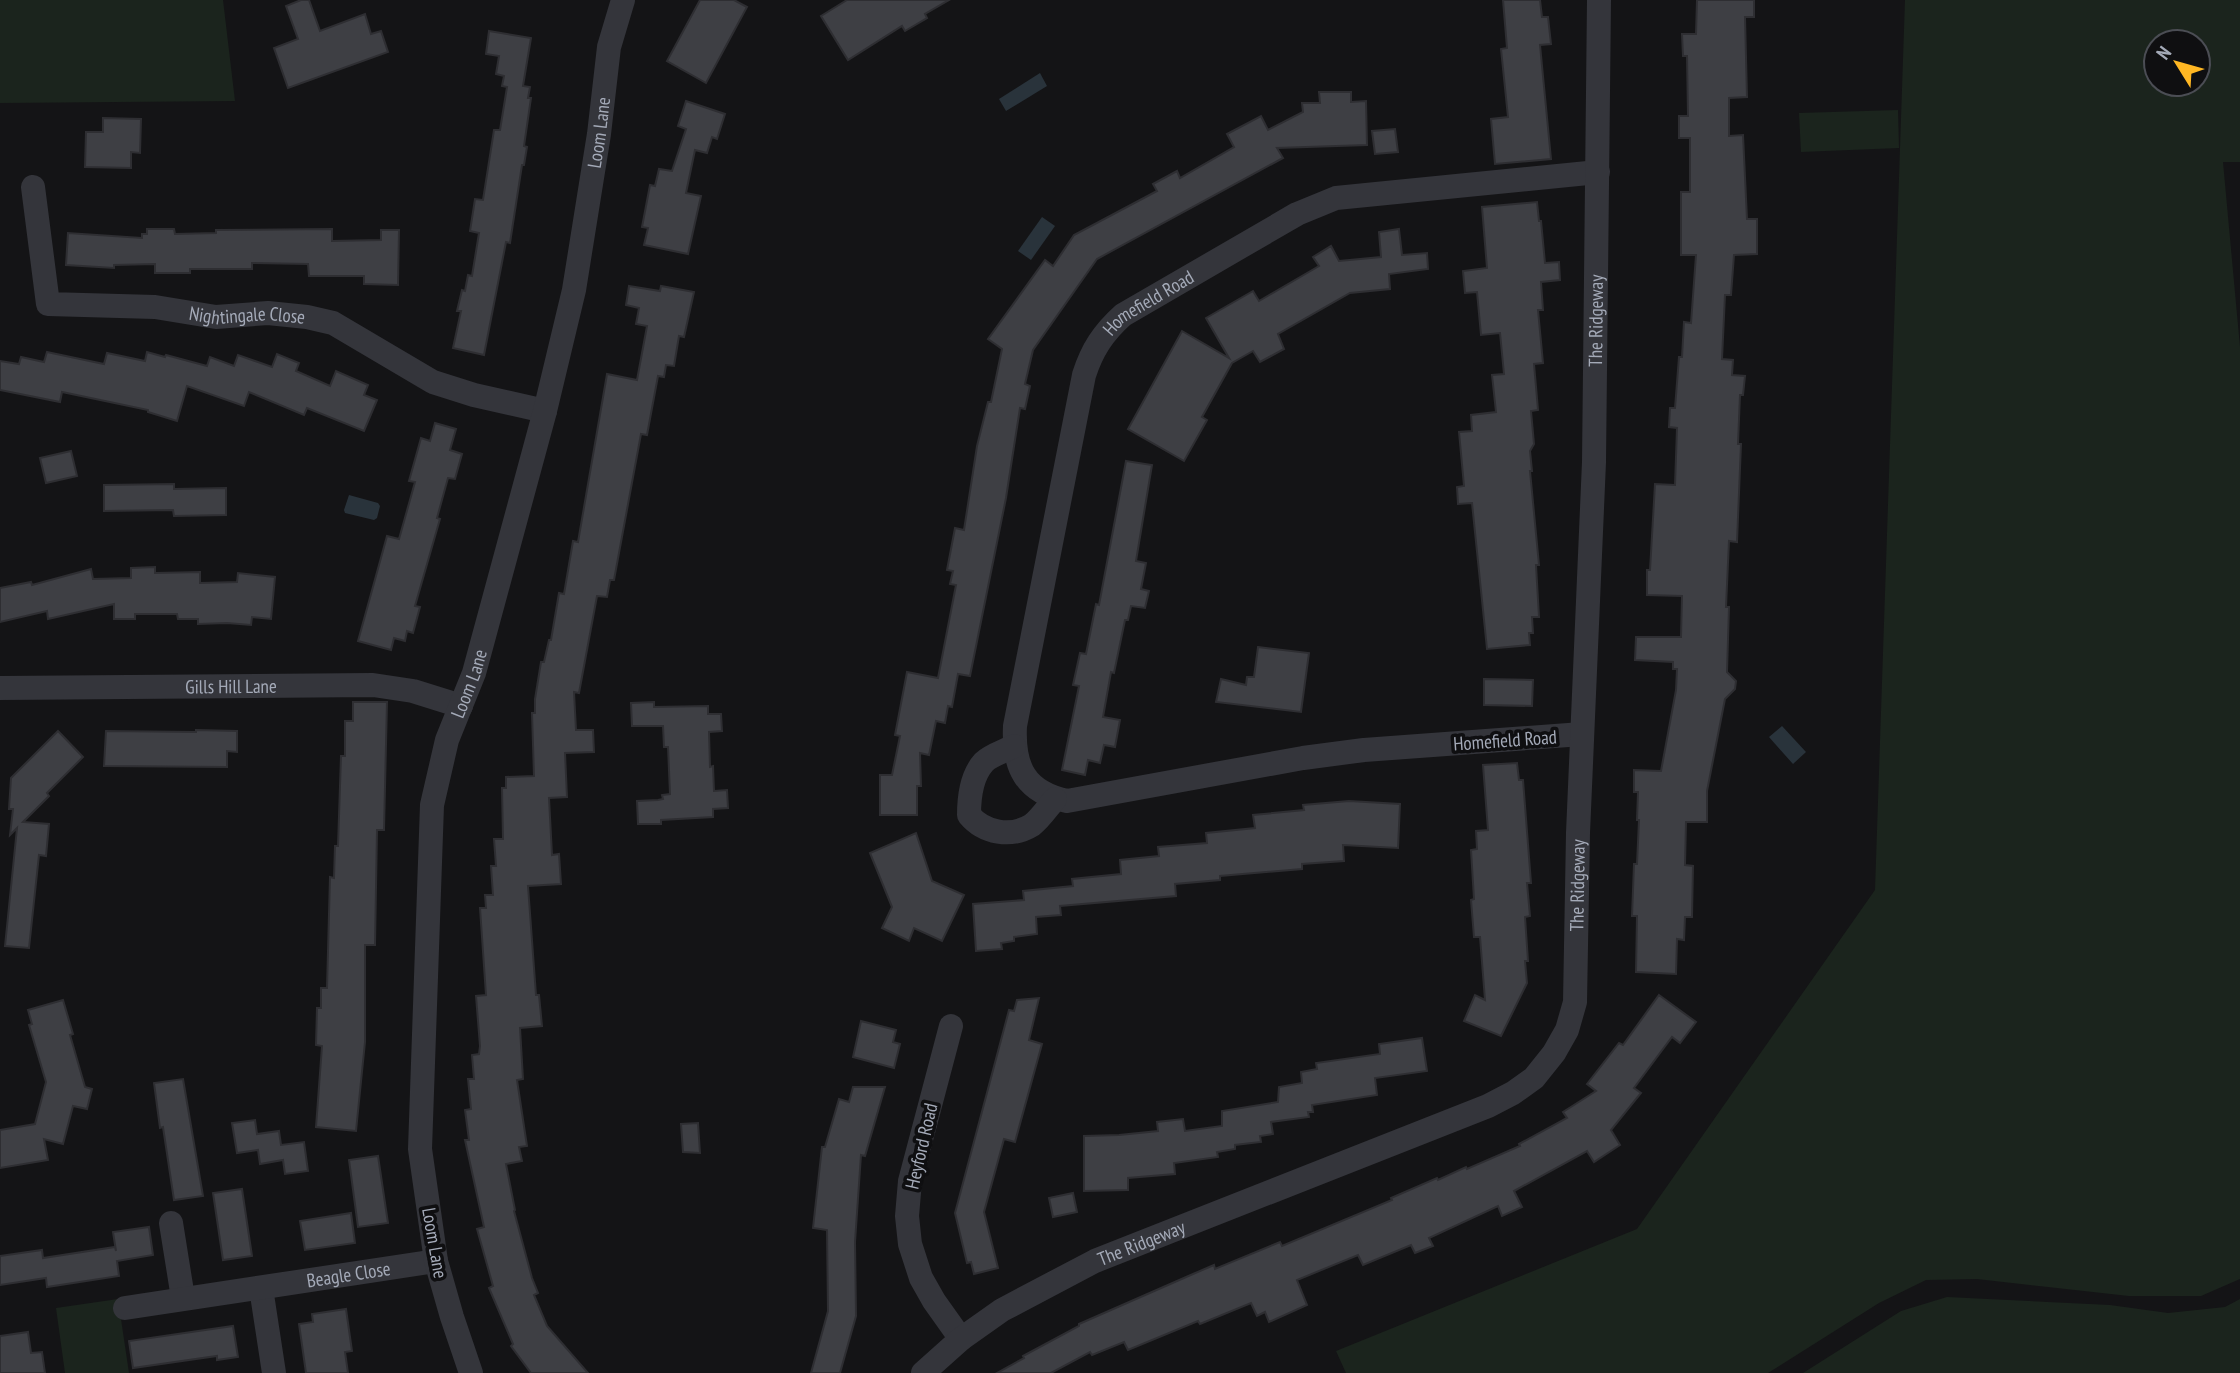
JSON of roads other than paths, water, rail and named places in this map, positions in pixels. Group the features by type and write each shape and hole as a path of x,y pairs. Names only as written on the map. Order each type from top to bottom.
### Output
{"street":[{"name":"Loom Lane","path":"471,1373 436,1261 420,1149 432,805 447,740 474,673 545,411 574,290 599,134 609,47 623,0"},
{"name":"The Ridgeway","path":"923,1373 961,1339 1002,1310 1095,1261 1488,1106 1513,1093 1534,1078 1554,1053 1567,1030 1575,1002 1582,734 1594,462 1599,0"},
{"name":"Homefield Road","path":"1582,734 1364,750 1303,758 1067,802 1040,793 1018,767 1014,747 1015,726 1084,375 1091,354 1111,326 1123,315 1297,214 1336,198 1598,172"},
{"name":"Nightingale Close","path":"33,187 48,304 155,307 216,317 268,313 334,323 433,382 474,395 545,411"},
{"name":"Gills Hill Lane","path":"0,688 373,685 413,691 461,706"},
{"path":"1014,747 985,760 971,791 970,815 978,826 992,831 1015,831 1031,825 1055,799"},
{"name":"Heyford Road","path":"951,1026 910,1181 907,1216 910,1244 921,1279 961,1339"},
{"path":"172,1223 183,1298"},
{"name":"Beagle Close","path":"125,1308 436,1261"},
{"path":"261,1288 274,1373"}]}
